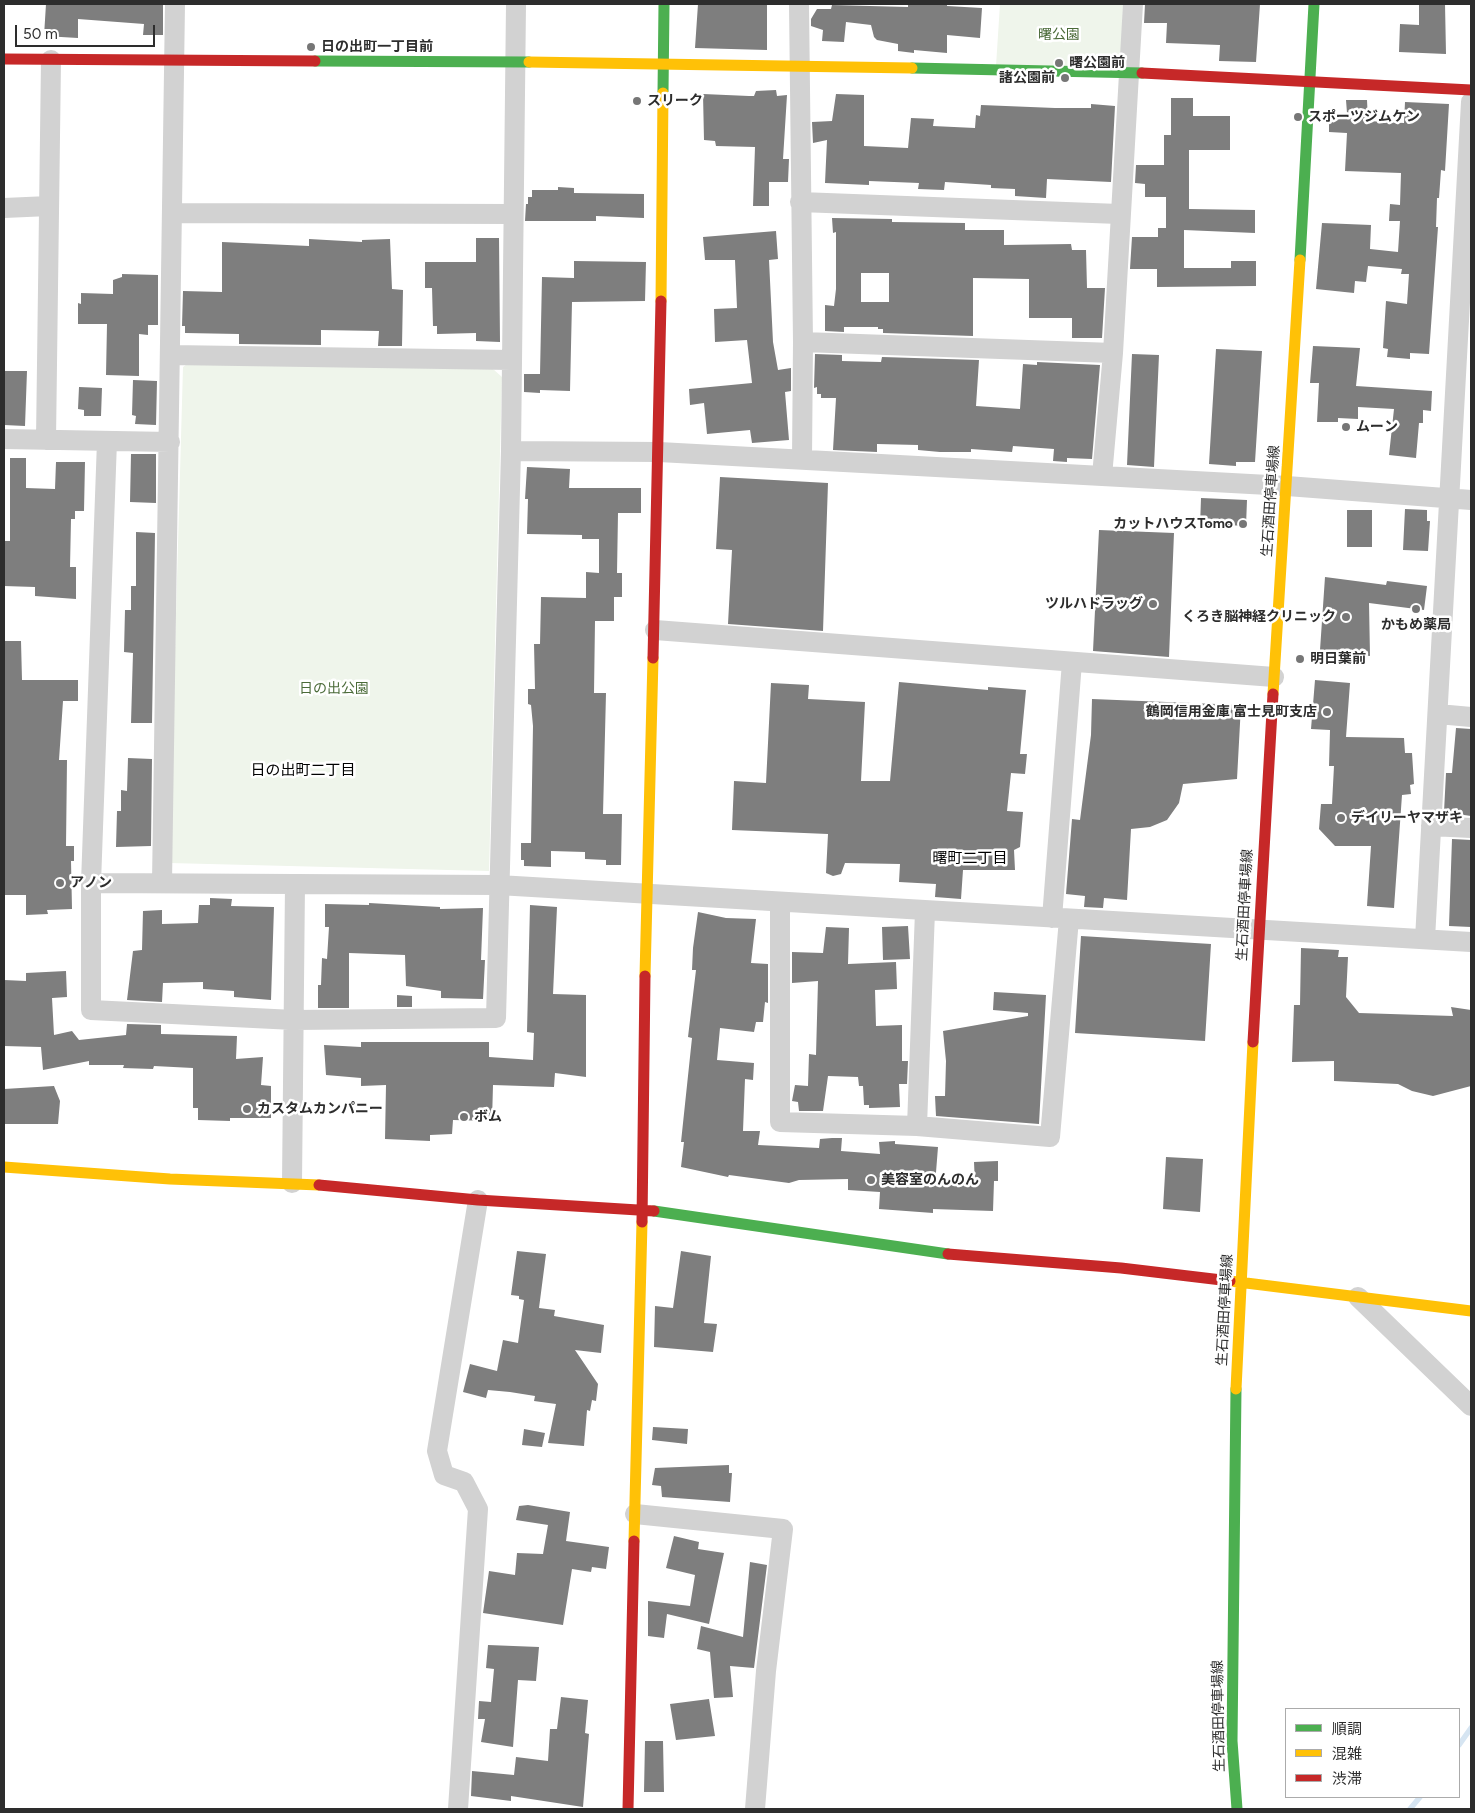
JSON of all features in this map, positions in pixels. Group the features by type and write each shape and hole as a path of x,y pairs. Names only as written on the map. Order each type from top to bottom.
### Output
{"street":[{"path":"162,883 175,4"},
{"path":"107,441 92,883 90,1010 294,1020 496,1018 512,360 516,4"},
{"path":"628,1809 642,1209 646,893 659,452 665,65 664,4"},
{"path":"799,4 803,342 802,459"},
{"path":"1102,476 1113,353 1119,214 1133,4"},
{"name":"生石酒田停車場線","path":"1237,1809 1232,1740 1236,1380 1258,931 1287,486 1314,4"},
{"path":"4,59 515,62 1129,72 1471,90"},
{"path":"46,440 51,60"},
{"path":"1425,939 1450,499 1464,360 1471,102"},
{"path":"800,202 1119,214"},
{"path":"4,208 49,206"},
{"path":"172,213 513,214"},
{"path":"803,342 1113,353"},
{"path":"171,355 512,360"},
{"path":"4,439 170,442"},
{"path":"510,451 659,452 802,459 1287,486 1471,500"},
{"path":"655,630 1274,677"},
{"path":"780,902 780,1122 917,1126 1050,1137 1072,662"},
{"path":"1438,714 1471,717"},
{"path":"1432,826 1471,828"},
{"path":"92,883 498,885 1471,942"},
{"path":"292,1183 295,884"},
{"path":"917,1126 925,911"},
{"path":"4,1167 170,1178 292,1183 478,1200 642,1209 970,1257 1121,1268 1471,1311"},
{"path":"458,1809 478,1510 464,1482 444,1475 437,1451 478,1200"},
{"path":"1358,1297 1471,1406"},
{"path":"635,1514 784,1529 766,1671 755,1809"}],"green space":[{"name":"曙公園","path":"1000,4 1123,4 1121,67 996,66"},
{"name":"日の出公園","path":"190,362 493,369 502,377 489,871 169,863 183,367"}],"building":[{"path":"46,4 163,4 163,35 143,35 144,24 78,19 78,38 44,36"},
{"path":"698,4 767,4 767,50 695,48"},
{"path":"908,4 947,4 947,6 982,8 980,38 947,35 947,53 914,50 914,53 898,51 898,44 877,40 874,37 871,25 846,22 844,42 822,41 823,30 811,26 811,19 817,9 831,9 832,5 908,7"},
{"path":"1145,4 1260,4 1256,62 1219,61 1220,45 1166,43 1167,23 1144,23"},
{"path":"1419,4 1445,4 1446,54 1399,52 1400,24 1419,25"},
{"path":"776,90 777,96 787,95 783,159 789,159 788,182 769,182 769,206 753,206 755,147 716,146 715,141 704,140 703,94 754,96 756,91"},
{"path":"836,94 864,95 864,146 908,148 911,118 934,119 933,126 975,128 976,115 980,116 981,105 1055,108 1091,108 1091,104 1115,106 1111,182 1047,179 1046,198 1015,196 1015,189 991,188 991,185 945,182 944,190 918,189 919,183 869,181 869,185 825,183 827,140 813,143 812,122 832,121"},
{"path":"1171,98 1193,98 1193,116 1230,116 1230,150 1189,150 1189,209 1255,210 1255,233 1184,230 1184,268 1231,268 1231,261 1256,261 1256,286 1157,287 1157,269 1130,269 1132,237 1158,237 1158,228 1166,228 1166,197 1145,197 1145,184 1135,183 1136,165 1164,165 1164,135 1171,135"},
{"path":"1346,100 1367,100 1368,121 1404,123 1405,102 1449,104 1445,171 1441,170 1439,198 1437,198 1436,227 1438,227 1429,354 1410,353 1410,359 1387,357 1388,349 1383,348 1386,301 1407,304 1409,274 1401,274 1402,269 1368,266 1366,282 1355,281 1354,293 1316,289 1322,223 1371,225 1370,249 1398,252 1400,221 1389,221 1390,204 1400,205 1401,173 1345,171 1347,133 1329,132 1329,113 1347,113"},
{"path":"558,187 574,188 574,193 644,194 644,218 596,216 596,221 525,221 526,204 528,204 528,197 532,197 532,190 558,190"},
{"path":"832,218 892,219 892,222 965,223 965,230 1004,230 1004,245 1071,244 1072,250 1086,250 1087,288 1105,288 1102,338 1072,338 1072,318 1029,318 1029,279 973,278 973,336 883,333 883,329 878,329 878,327 844,327 844,332 825,331 825,305 834,306 836,289 836,232 833,233","holes":["861,273 889,273 889,302 861,302"]},
{"path":"776,231 778,259 769,260 773,342 778,370 791,368 791,391 785,392 789,440 752,443 750,430 707,434 704,403 690,405 689,389 752,383 747,340 715,342 714,309 737,308 735,260 705,260 703,237"},
{"path":"476,238 499,238 500,342 476,341 476,333 437,334 437,326 433,326 432,288 425,288 425,262 476,262"},
{"path":"309,239 362,242 362,240 390,239 392,289 403,290 402,346 378,346 379,331 321,330 321,345 239,344 239,334 185,333 185,326 182,326 183,291 222,292 222,242 309,246"},
{"path":"574,261 646,262 645,301 572,302 570,391 540,390 540,393 524,392 524,374 540,374 542,277 574,278"},
{"path":"122,274 158,275 158,325 148,325 148,335 139,334 139,376 106,375 107,324 78,324 78,303 81,304 81,293 113,294 113,280 122,277"},
{"path":"1313,346 1360,348 1356,386 1432,391 1431,411 1423,410 1423,423 1419,423 1416,458 1389,455 1394,409 1358,407 1358,419 1338,418 1338,422 1317,422 1319,383 1310,383"},
{"path":"1216,349 1262,351 1255,462 1236,462 1236,466 1209,464"},
{"path":"815,354 842,355 842,361 881,362 882,357 979,360 976,406 1020,409 1023,364 1037,365 1037,362 1100,365 1092,459 1067,458 1067,462 1053,461 1054,449 1013,446 1012,452 971,449 971,452 940,452 918,450 918,445 877,444 877,452 833,450 836,398 821,398 821,394 817,394 817,387 814,388"},
{"path":"1132,354 1159,355 1154,467 1127,465"},
{"path":"4,371 27,371 25,426 4,425"},
{"path":"133,380 157,381 156,425 135,424 136,416 132,415"},
{"path":"79,387 102,388 101,416 84,416 84,410 78,409"},
{"path":"131,454 156,454 156,503 130,502"},
{"path":"10,458 26,458 26,488 55,489 56,462 85,462 84,511 75,511 75,519 71,519 70,567 76,567 76,599 35,596 35,587 4,586 4,541 10,541"},
{"path":"527,467 570,469 569,488 641,488 641,513 618,513 617,573 622,573 622,597 614,597 614,621 595,621 594,693 606,693 603,814 622,814 621,865 606,865 606,860 585,859 585,852 551,851 551,867 524,866 524,860 521,860 521,843 531,843 533,726 531,705 528,704 528,689 535,689 534,644 540,644 541,597 586,598 586,572 599,573 599,539 582,539 582,535 527,534 528,499 525,499"},
{"path":"720,477 828,483 823,631 728,624 732,550 716,549"},
{"path":"1201,498 1247,500 1246,526 1226,525 1226,528 1200,527"},
{"path":"1405,509 1427,510 1427,521 1430,521 1428,551 1403,550"},
{"path":"1347,510 1372,510 1372,547 1347,547"},
{"path":"1099,530 1174,533 1169,657 1093,651"},
{"path":"136,532 155,533 152,723 131,723 133,653 124,652 125,610 131,610 131,586 136,586"},
{"name":"くろき脳神経クリニック","path":"1325,577 1386,585 1387,581 1427,586 1424,610 1369,603 1370,656 1320,650"},
{"path":"4,641 21,641 22,680 78,680 78,701 63,701 59,760 67,760 66,846 74,846 74,861 71,861 72,909 47,910 48,914 26,915 26,895 4,895"},
{"path":"1315,680 1350,683 1346,737 1404,738 1405,753 1412,753 1414,784 1410,785 1411,794 1402,795 1394,908 1367,906 1371,846 1335,846 1319,829 1321,804 1332,804 1334,766 1329,766 1330,730 1311,729"},
{"path":"899,682 988,690 988,687 1026,690 1020,754 1027,754 1025,774 1011,773 1007,811 1023,812 1020,847 1014,850 1015,870 963,870 961,899 935,897 936,884 899,882 900,864 845,863 841,874 833,876 826,873 828,834 732,830 734,781 766,783 771,683 809,685 808,699 865,702 861,781 890,781"},
{"path":"1092,699 1241,705 1237,779 1183,784 1179,803 1167,820 1150,827 1131,829 1127,900 1104,898 1103,908 1084,907 1085,896 1066,894 1072,819 1080,820 1091,735"},
{"path":"1456,728 1471,729 1471,816 1444,812 1446,773 1452,773"},
{"path":"128,758 152,759 151,846 116,847 117,811 121,811 121,790 127,791"},
{"path":"1452,839 1471,840 1471,927 1449,926"},
{"path":"210,898 232,899 231,906 274,907 271,1000 234,997 234,991 203,989 203,982 163,983 162,1002 127,1000 133,951 142,950 143,911 162,910 162,924 198,923 199,905 210,905"},
{"path":"369,903 440,907 440,909 483,908 481,960 485,960 483,999 441,998 441,991 406,986 405,955 349,953 349,1008 318,1008 318,985 321,985 322,958 327,959 329,927 325,927 325,904 369,905"},
{"path":"530,905 557,907 553,994 586,995 586,1077 555,1073 554,1087 493,1085 492,1121 453,1120 452,1134 430,1135 430,1141 385,1139 386,1085 361,1086 361,1078 326,1075 324,1045 361,1047 361,1042 489,1042 489,1057 533,1060 534,1033 527,1032"},
{"path":"698,912 726,918 756,919 751,963 768,964 768,1003 765,1002 763,1022 756,1022 754,1032 720,1028 717,1060 754,1063 753,1080 745,1079 743,1131 760,1131 758,1145 819,1148 820,1139 842,1138 841,1151 880,1154 879,1142 895,1141 895,1144 938,1147 935,1185 975,1185 974,1162 998,1161 998,1181 994,1181 993,1211 933,1209 933,1213 879,1209 880,1192 848,1190 848,1179 799,1180 789,1183 729,1175 728,1177 681,1167 684,1142 681,1142 692,1038 688,1037 696,970 692,970 693,948"},
{"path":"908,926 910,959 883,960 882,927"},
{"path":"826,927 849,928 848,964 896,962 897,989 875,990 876,1026 902,1025 902,1061 908,1061 907,1084 899,1084 900,1107 869,1108 869,1105 864,1105 863,1086 859,1086 858,1077 828,1076 823,1111 799,1111 798,1102 792,1101 795,1085 808,1086 809,1054 816,1055 818,981 792,983 792,952 823,953"},
{"path":"1081,936 1211,944 1205,1041 1075,1033"},
{"path":"1301,948 1339,950 1338,957 1348,957 1346,997 1359,1013 1453,1016 1451,1007 1471,1010 1471,1086 1433,1096 1412,1091 1398,1084 1334,1081 1334,1061 1292,1062 1294,1005 1300,1005"},
{"path":"66,971 67,997 52,998 54,1035 72,1031 79,1040 126,1035 127,1024 161,1025 161,1034 237,1036 236,1059 263,1057 261,1085 271,1086 271,1118 230,1118 230,1121 198,1120 198,1108 193,1108 193,1068 154,1066 153,1069 123,1068 124,1065 89,1065 89,1061 43,1070 41,1047 4,1046 4,980 26,981 26,973"},
{"path":"994,992 1046,995 1039,1124 936,1116 935,1096 945,1096 946,1061 943,1031 1028,1016 1028,1013 993,1010"},
{"path":"397,995 412,996 412,1007 397,1007"},
{"path":"54,1086 60,1101 58,1124 4,1124 4,1089"},
{"path":"1166,1157 1203,1159 1200,1212 1163,1209"},
{"path":"517,1251 546,1254 539,1308 555,1310 554,1316 604,1325 601,1353 575,1350 598,1384 596,1401 592,1400 590,1411 587,1410 584,1446 548,1443 556,1404 534,1401 535,1396 510,1392 488,1390 486,1398 463,1392 470,1364 497,1371 503,1340 518,1343 524,1300 519,1299 519,1296 511,1295"},
{"path":"681,1251 711,1256 704,1323 717,1324 713,1352 654,1347 655,1306 673,1308"},
{"path":"653,1427 688,1429 687,1444 652,1440"},
{"path":"524,1429 545,1433 542,1447 522,1445"},
{"path":"729,1465 729,1473 732,1473 730,1502 662,1497 661,1486 652,1485 655,1468"},
{"path":"528,1505 570,1512 566,1541 609,1547 606,1569 592,1567 591,1572 572,1569 563,1625 483,1613 489,1571 515,1575 517,1553 543,1554 548,1525 516,1520 519,1506"},
{"path":"674,1536 699,1542 698,1549 724,1553 709,1624 667,1614 664,1638 648,1636 648,1601 690,1606 695,1575 666,1568"},
{"path":"750,1562 767,1565 754,1668 730,1666 733,1697 714,1698 710,1652 697,1649 701,1626 743,1637"},
{"path":"488,1645 539,1647 536,1681 518,1680 513,1747 481,1742 485,1719 478,1719 479,1701 491,1702 494,1669 486,1668"},
{"path":"561,1697 588,1700 585,1733 589,1734 583,1807 511,1796 511,1801 471,1796 472,1771 514,1775 516,1757 548,1761 550,1729 557,1729"},
{"path":"709,1699 715,1736 676,1740 670,1704"},
{"path":"645,1741 663,1741 664,1792 644,1792"}],"waterway":[{"path":"1460,1744 1471,1728"},
{"path":"1410,1809 1419,1798"}],"traffic: fast":[{"path":"663,93 664,4"},
{"path":"1300,260 1314,4"},
{"path":"315,61 529,62"},
{"path":"912,68 1142,73"},
{"path":"654,1211 948,1254"},
{"path":"1236,1389 1232,1741 1237,1809"}],"traffic: slow":[{"path":"529,62 912,68"},
{"path":"661,301 663,93"},
{"path":"1273,694 1300,260"},
{"path":"645,976 653,658"},
{"path":"1236,1389 1253,1042"},
{"path":"4,1167 170,1179 319,1185"},
{"path":"634,1541 642,1222"},
{"path":"1230,1281 1471,1311"}],"traffic: jam":[{"path":"4,59 315,61"},
{"path":"1142,73 1471,90"},
{"path":"653,658 661,301"},
{"path":"1253,1042 1273,694"},
{"path":"642,1222 645,976"},
{"path":"319,1185 478,1200 654,1211"},
{"path":"948,1254 1121,1268 1230,1281"},
{"path":"628,1809 634,1541"}],"place":[{"name":"日の出町一丁目前","path":"311,47"},
{"name":"曙公園前","path":"1059,63"},
{"name":"諸公園前","path":"1065,78"},
{"name":"スリーク","path":"637,101"},
{"name":"スポーツジムケン","path":"1298,117"},
{"name":"ムーン","path":"1346,427"},
{"name":"カットハウスTomo","path":"1243,524"},
{"name":"ツルハドラッグ","path":"1153,604"},
{"name":"かもめ薬局","path":"1416,609"},
{"name":"くろき脳神経クリニック","path":"1346,617"},
{"name":"明日葉前","path":"1300,659"},
{"name":"鶴岡信用金庫 富士見町支店","path":"1327,712"},
{"name":"デイリーヤマザキ","path":"1341,818"},
{"name":"アノン","path":"60,883"},
{"name":"カスタムカンパニー","path":"247,1109"},
{"name":"ボム","path":"464,1117"},
{"name":"美容室のんのん","path":"871,1180"}],"district":[{"name":"日の出町二丁目","path":"303,771"},
{"name":"曙町二丁目","path":"970,859"}]}
